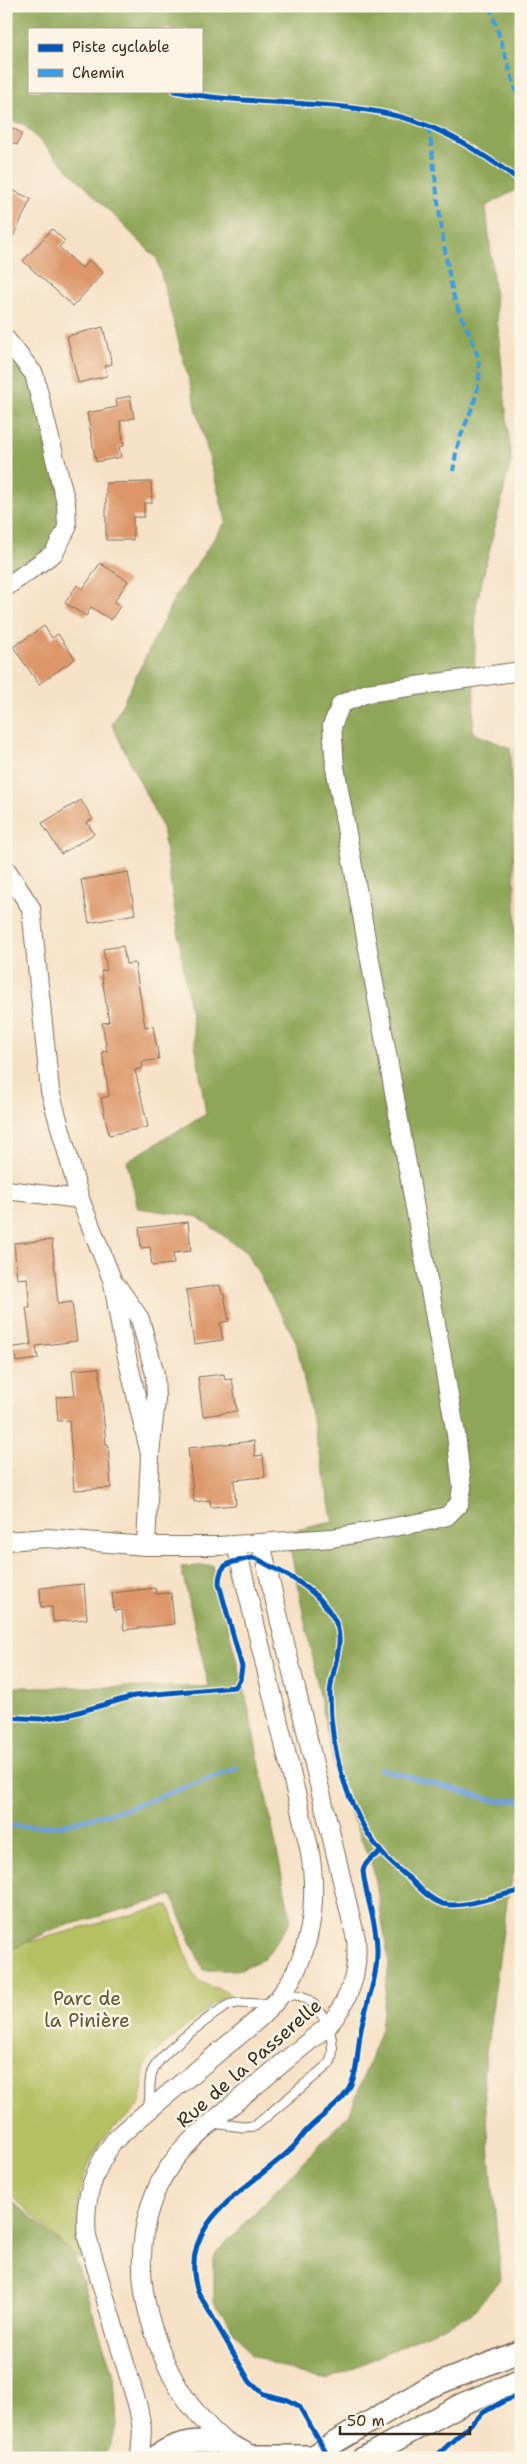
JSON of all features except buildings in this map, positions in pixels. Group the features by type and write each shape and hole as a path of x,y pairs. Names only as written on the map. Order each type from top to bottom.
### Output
{"street":[{"path":"6,339 34,374 66,503 67,528 54,553 6,587"},
{"path":"6,1541 46,1538 146,1546 236,1545 332,1538 448,1516 458,1504 462,1488 456,1434 335,767 332,726 341,704 367,693 521,671"},
{"path":"6,869 31,908 50,1091 80,1199 113,1282 122,1336 150,1454 146,1546"},
{"path":"6,1190 80,1199"},
{"name":"Rue de la Passerelle","path":"226,2443 194,2411 168,2368 149,2316 141,2264 146,2222 158,2187 176,2157 210,2123 328,2026 344,2005 352,1985 357,1960 356,1939 260,1543"},
{"name":"Rue de la Passerelle","path":"140,2458 142,2429 138,2407 92,2259 85,2222 91,2185 100,2161 114,2141 250,2026 276,2001 290,1980 304,1946 313,1912 314,1884 309,1847 236,1545"},
{"path":"154,2458 169,2449 186,2443 206,2441 226,2443 252,2457 312,2456 427,2388 521,2351"},
{"path":"364,2458 462,2404 521,2380"}],"lane":[{"path":"146,2114 150,2098 152,2070 165,2054 228,2004 241,2002 263,2004 294,1994 305,1998 317,2009 328,2026 334,2045 334,2053 329,2064 262,2121 249,2127 210,2123"}],"shaded area":[{"path":"510,748 521,748 521,1102 519,1082"}],"green space":[{"path":"6,6 521,6 521,187 486,206 511,460 476,606 473,733 510,748 521,1102 521,1843 507,1902 483,2075 501,2279 471,2314 329,2379 300,2374 251,2355 214,2301 214,2255 350,2113 381,2029 389,1963 374,1871 336,1777 287,1532 333,1522 296,1341 247,1253 198,1217 138,1208 127,1161 206,1114 162,827 112,725 175,597 226,521 157,259 23,124 6,120"},
{"path":"6,339 34,374 67,528 6,587"},
{"path":"212,1565 247,1701 291,1921 264,1959 238,1970 203,1970 172,1896 54,1929 6,1952 6,1687 209,1687 181,1567"},
{"name":"Parc de la Pinière","path":"169,1905 193,1974 206,1985 230,1994 219,1999 150,2057 144,2070 142,2095 138,2107 106,2136 96,2150 83,2180 78,2212 78,2228 83,2261 74,2255 6,2190 6,1948"},
{"path":"6,2195 74,2255 114,2377 117,2424 105,2458 6,2458"}],"waterway":[{"path":"6,1826 58,1826 129,1808 237,1768"},
{"path":"380,1769 497,1801 521,1800"}],"marked path":[{"path":"490,6 521,107"},
{"path":"429,127 442,231 453,293 459,312 472,340 479,368 476,396 459,441 453,471"}],"cycle path":[{"path":"181,92 232,99 345,107 401,117 449,135 521,181"},
{"path":"6,1717 40,1719 68,1715 134,1696 235,1687 240,1680 242,1667 219,1579 221,1571 229,1563 249,1558 257,1559 297,1581 313,1593 327,1608 337,1626 339,1636 338,1655 330,1694 333,1736 337,1757 350,1798 359,1818 382,1853 425,1893 443,1904 461,1905 521,1891"},
{"path":"329,2458 299,2406 288,2400 263,2394 250,2382 198,2292 194,2267 197,2246 206,2227 220,2210 236,2194 292,2148 305,2132 344,2096 351,2084 376,1964 376,1933 363,1871 367,1862 381,1852"},
{"path":"434,2458 484,2412 504,2401 521,2395"}]}
